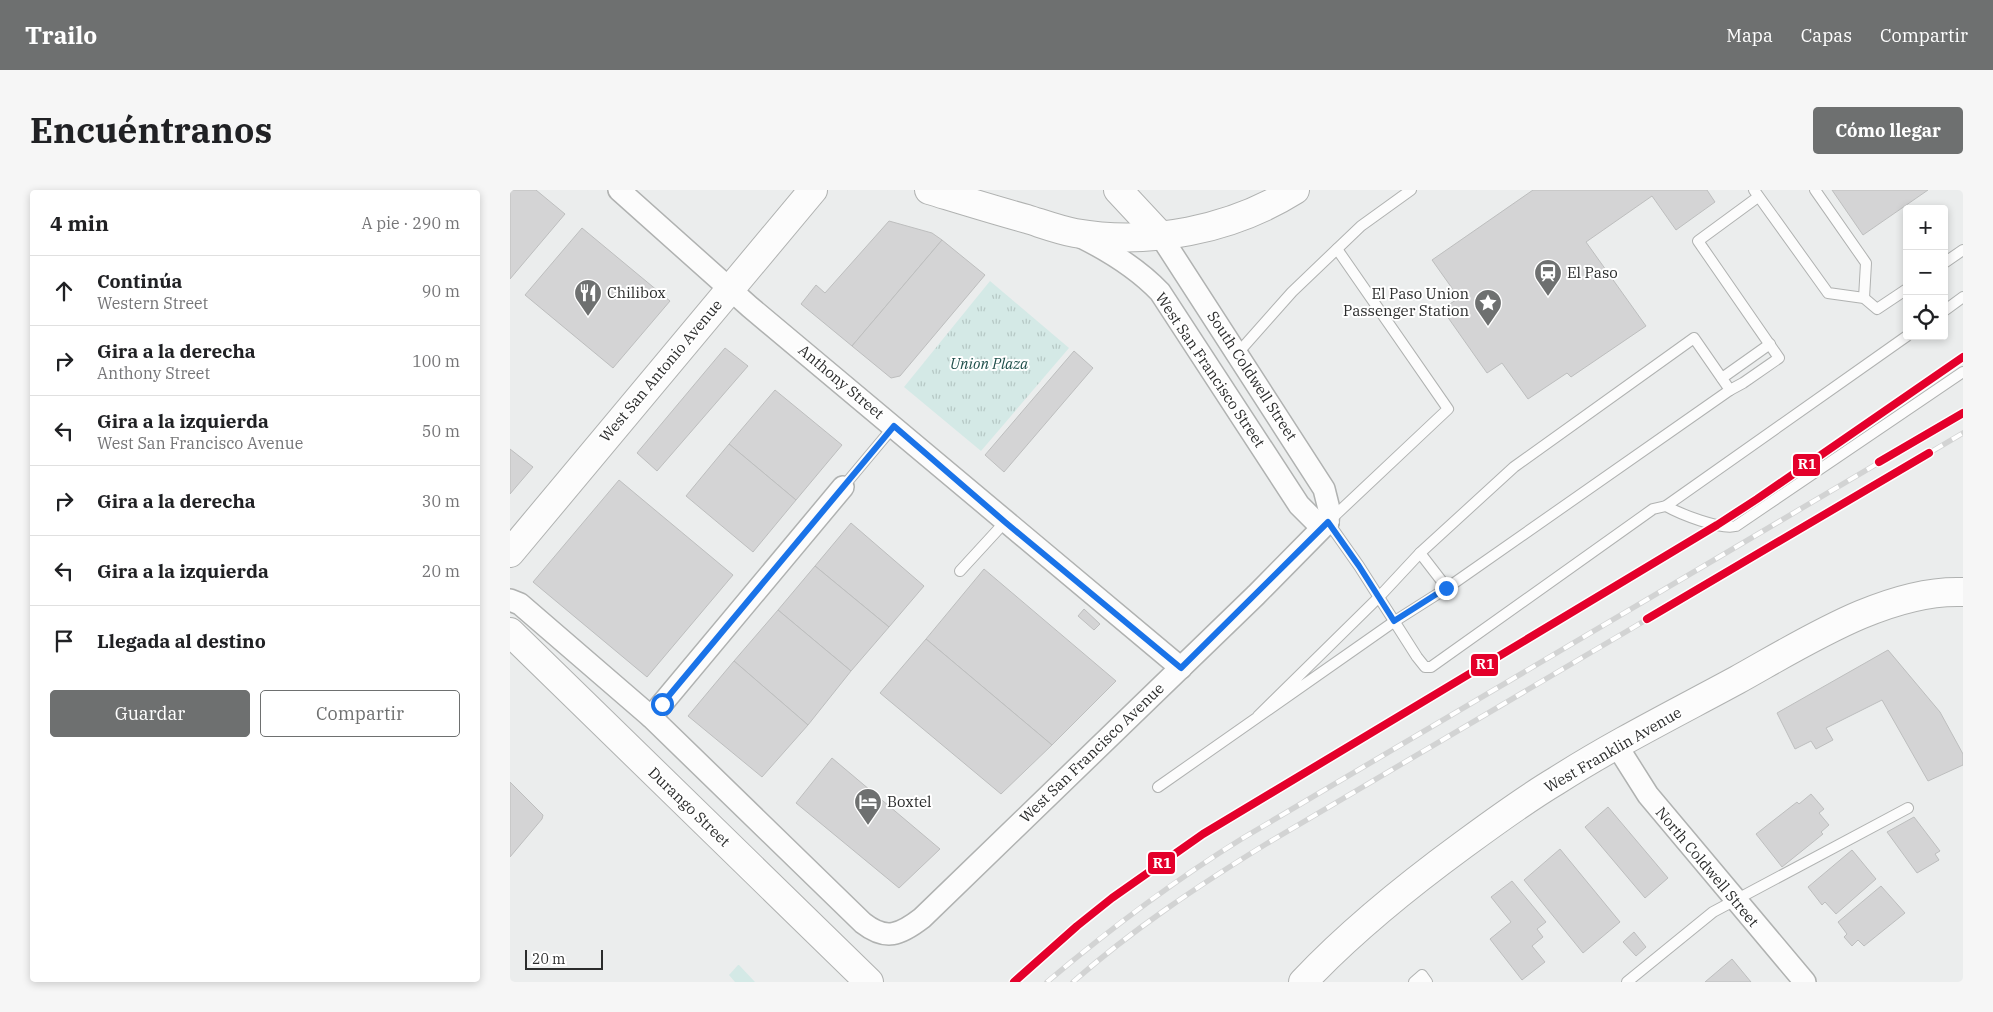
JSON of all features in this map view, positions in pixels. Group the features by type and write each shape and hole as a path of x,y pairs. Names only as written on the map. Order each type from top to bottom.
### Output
{"street":[{"name":"Anthony Street","path":"619,190 729,289 1181,668"},
{"name":"West San Antonio Avenue","path":"510,553 813,190"},
{"path":"929,190 1072,233 1105,237 1175,234 1215,225 1255,210 1295,190"},
{"path":"1118,190 1160,235"},
{"name":"West San Francisco Street","path":"1072,233 1123,261 1160,292 1298,505 1315,521 1328,522"},
{"name":"South Coldwell Street","path":"1160,235 1324,489 1329,509 1328,522"},
{"path":"510,600 520,604 651,717 843,487"},
{"name":"West San Francisco Avenue","path":"651,717 863,924 883,934 894,934 905,930 922,918 1181,668 1328,522"},
{"name":"West Franklin Avenue","path":"1303,982 1378,912 1433,867 1491,824 1556,781 1831,628 1894,602 1930,595 1963,592"},
{"name":"Durango Street","path":"510,632 868,982"},
{"name":"North Coldwell Street","path":"1617,746 1648,795 1804,982"}],"lane":[{"path":"1238,354 1292,292 1336,249 1361,226 1411,190"},
{"path":"1815,190 1866,263 1864,298"},
{"path":"1158,787 1394,621 1446,588 1730,390 1779,358 1698,241 1756,194 1828,293 1864,298 1877,309 1903,291"},
{"path":"1336,249 1448,409 1328,522 1425,667 1431,667 1653,509 1666,506 1903,340"},
{"path":"1948,260 1963,250"},
{"path":"1948,307 1963,297"},
{"path":"1258,716 1379,597 1420,553 1514,467 1694,338 1730,390"},
{"path":"1722,378 1770,344"},
{"path":"1666,506 1674,511 1717,525 1736,526 1963,372"},
{"path":"843,487 894,426"},
{"path":"960,571 1005,522"},
{"path":"1420,553 1446,588"},
{"path":"1627,982 1713,912 1908,808"},
{"path":"1414,982 1422,976 1427,982"}],"green space":[{"name":"Union Plaza","path":"990,281 1069,348 981,451 904,387"},
{"path":"738,965 755,982 735,982 729,975"}],"building":[{"path":"510,190 536,190 565,214 510,279"},
{"path":"1533,190 1707,190 1715,202 1676,230 1652,196 1586,242 1646,326 1571,377 1567,373 1528,399 1502,363 1487,373 1442,309 1459,298 1432,260"},
{"path":"1832,190 1928,190 1906,205 1903,205 1903,207 1863,235"},
{"path":"889,221 932,233 942,240 852,346 801,304 816,285 825,293"},
{"path":"582,228 670,301 613,368 525,295"},
{"path":"942,240 985,275 900,376 891,378 852,346"},
{"path":"725,348 748,366 657,471 637,453"},
{"path":"1074,351 1093,368 1004,472 985,455"},
{"path":"775,390 842,445 796,500 729,444"},
{"path":"729,444 796,500 753,552 686,496"},
{"path":"510,449 533,467 510,494"},
{"path":"619,480 733,575 647,677 533,582"},
{"path":"851,523 924,586 889,627 815,566"},
{"path":"815,566 889,627 851,671 778,610"},
{"path":"984,569 1116,681 1052,745 926,639"},
{"path":"1084,609 1100,624 1094,630 1078,616"},
{"path":"778,610 851,671 808,725 734,661"},
{"path":"926,639 1052,745 1001,794 880,693"},
{"path":"1888,650 1940,712 1963,754 1963,765 1928,781 1882,700 1826,728 1833,740 1816,749 1811,741 1795,749 1777,713"},
{"path":"734,661 808,725 762,777 688,716"},
{"name":"Boxtel","path":"832,758 940,849 899,888 796,803"},
{"path":"510,782 543,815 542,819 510,857"},
{"path":"1811,794 1824,809 1819,813 1829,825 1821,832 1823,834 1782,867 1756,834 1797,802 1799,804"},
{"path":"1608,807 1668,878 1645,898 1585,827"},
{"path":"1914,817 1940,851 1935,854 1939,860 1917,873 1887,832"},
{"path":"1560,849 1620,922 1583,953 1524,880"},
{"path":"1852,850 1876,879 1836,914 1825,902 1822,905 1808,887"},
{"path":"1512,881 1546,922 1537,929 1543,937 1532,946 1545,962 1522,980 1490,939 1511,922 1491,897"},
{"path":"1881,886 1905,913 1864,946 1858,940 1852,946 1844,937 1847,934 1838,922"},
{"path":"1634,932 1646,947 1636,956 1623,942"},
{"path":"1732,959 1751,982 1705,982"}],"railway":[{"path":"1330,757 1717,525 1963,357"},
{"path":"1047,982 1142,906 1191,871 1243,838 1963,413"},
{"path":"1073,982 1166,909 1266,844 1963,433"}],"transit line":[{"name":"R1","path":"1014,982 1077,926 1112,898 1203,834 1717,525 1963,357"},
{"name":"R1","path":"1879,462 1963,413"},
{"name":"R1","path":"1647,619 1929,453"}],"place":[{"name":"El Paso","path":"1548,297"},
{"name":"Chilibox","path":"588,317"},
{"name":"El Paso Union Passenger Station","path":"1488,327"},
{"name":"Boxtel","path":"868,826"}],"route":[{"path":"662,704 894,426 1005,522 1181,668 1328,522 1394,621 1446,588"}]}
